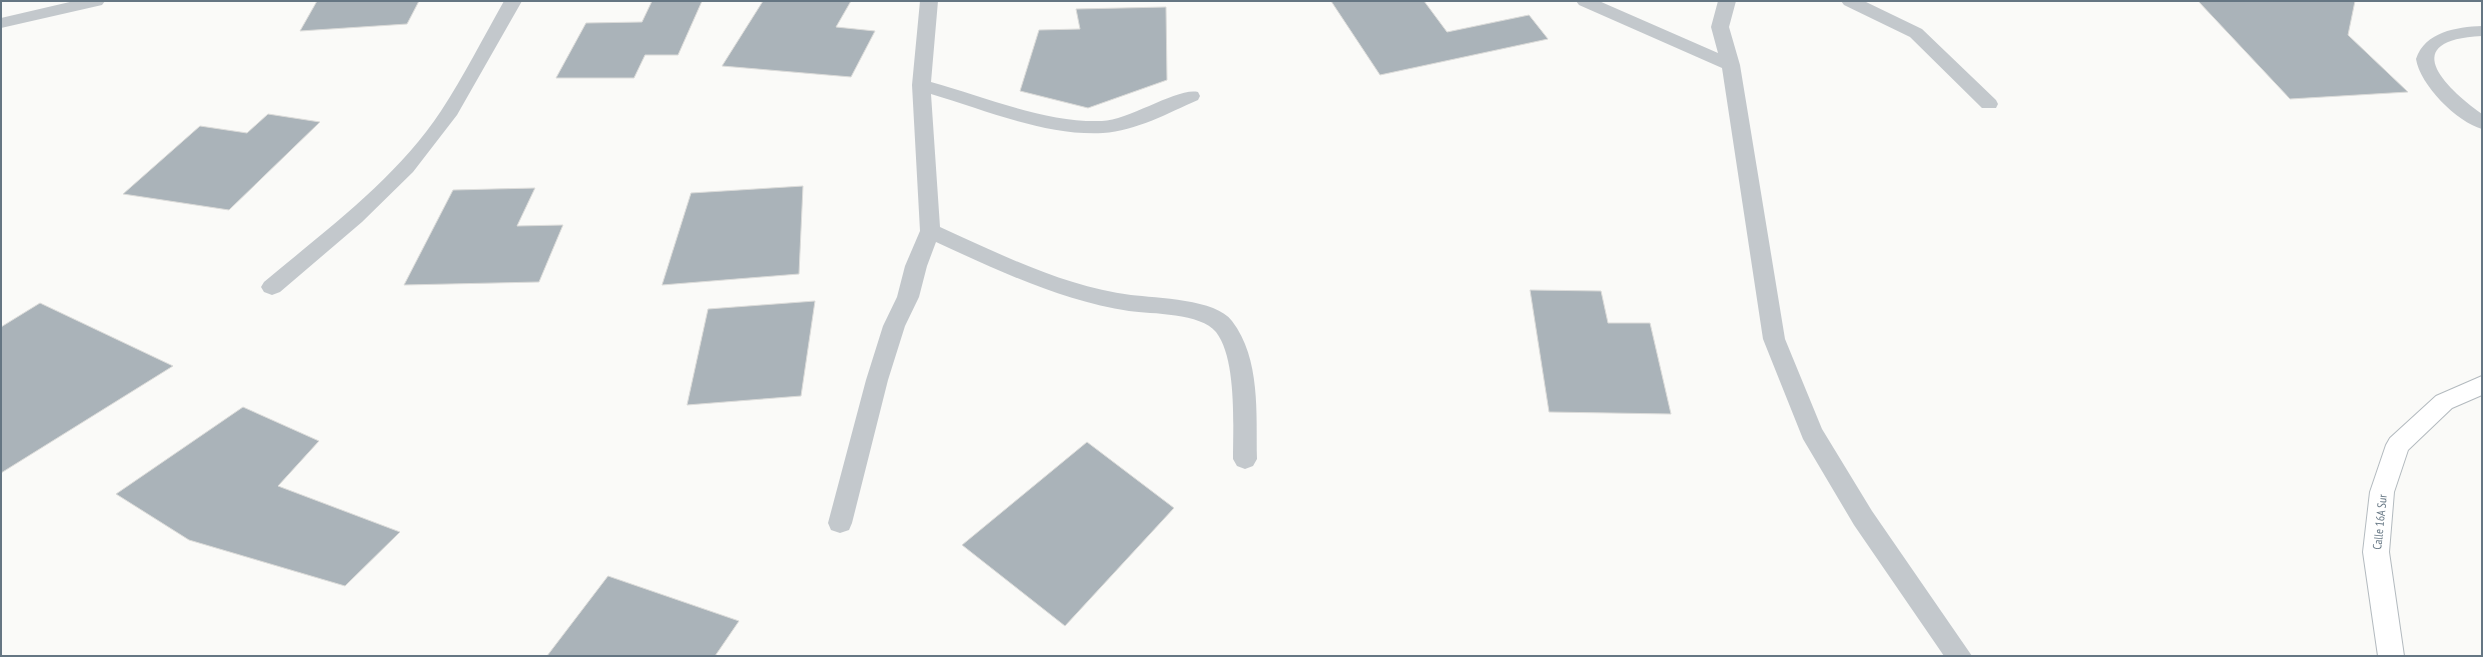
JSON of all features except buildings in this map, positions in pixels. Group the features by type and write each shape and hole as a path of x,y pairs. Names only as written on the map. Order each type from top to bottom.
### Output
{"main road":[{"name":"Calle 16A Sur","path":"2391,656 2376,552 2382,492 2398,445 2444,402 2482,384"}],"lane":[{"path":"1,22 96,1"},
{"path":"272,287 355,217 406,167 448,115 513,1"},
{"path":"840,523 881,366 894,326 908,297 916,266 930,231 921,85 929,1"},
{"path":"1585,1 1731,65"},
{"path":"1727,1 1720,27 1731,65 1774,339 1811,432 1864,518 1959,656"},
{"path":"1850,1 1916,33 1989,104"},
{"path":"2482,31 2449,35 2435,43 2426,55 2427,70 2444,92 2464,111 2482,123"},
{"path":"921,85 1062,126 1104,127 1141,118 1191,96"},
{"path":"930,231 1045,281 1120,301 1197,312 1223,325 1236,354 1243,390 1245,459"}]}
